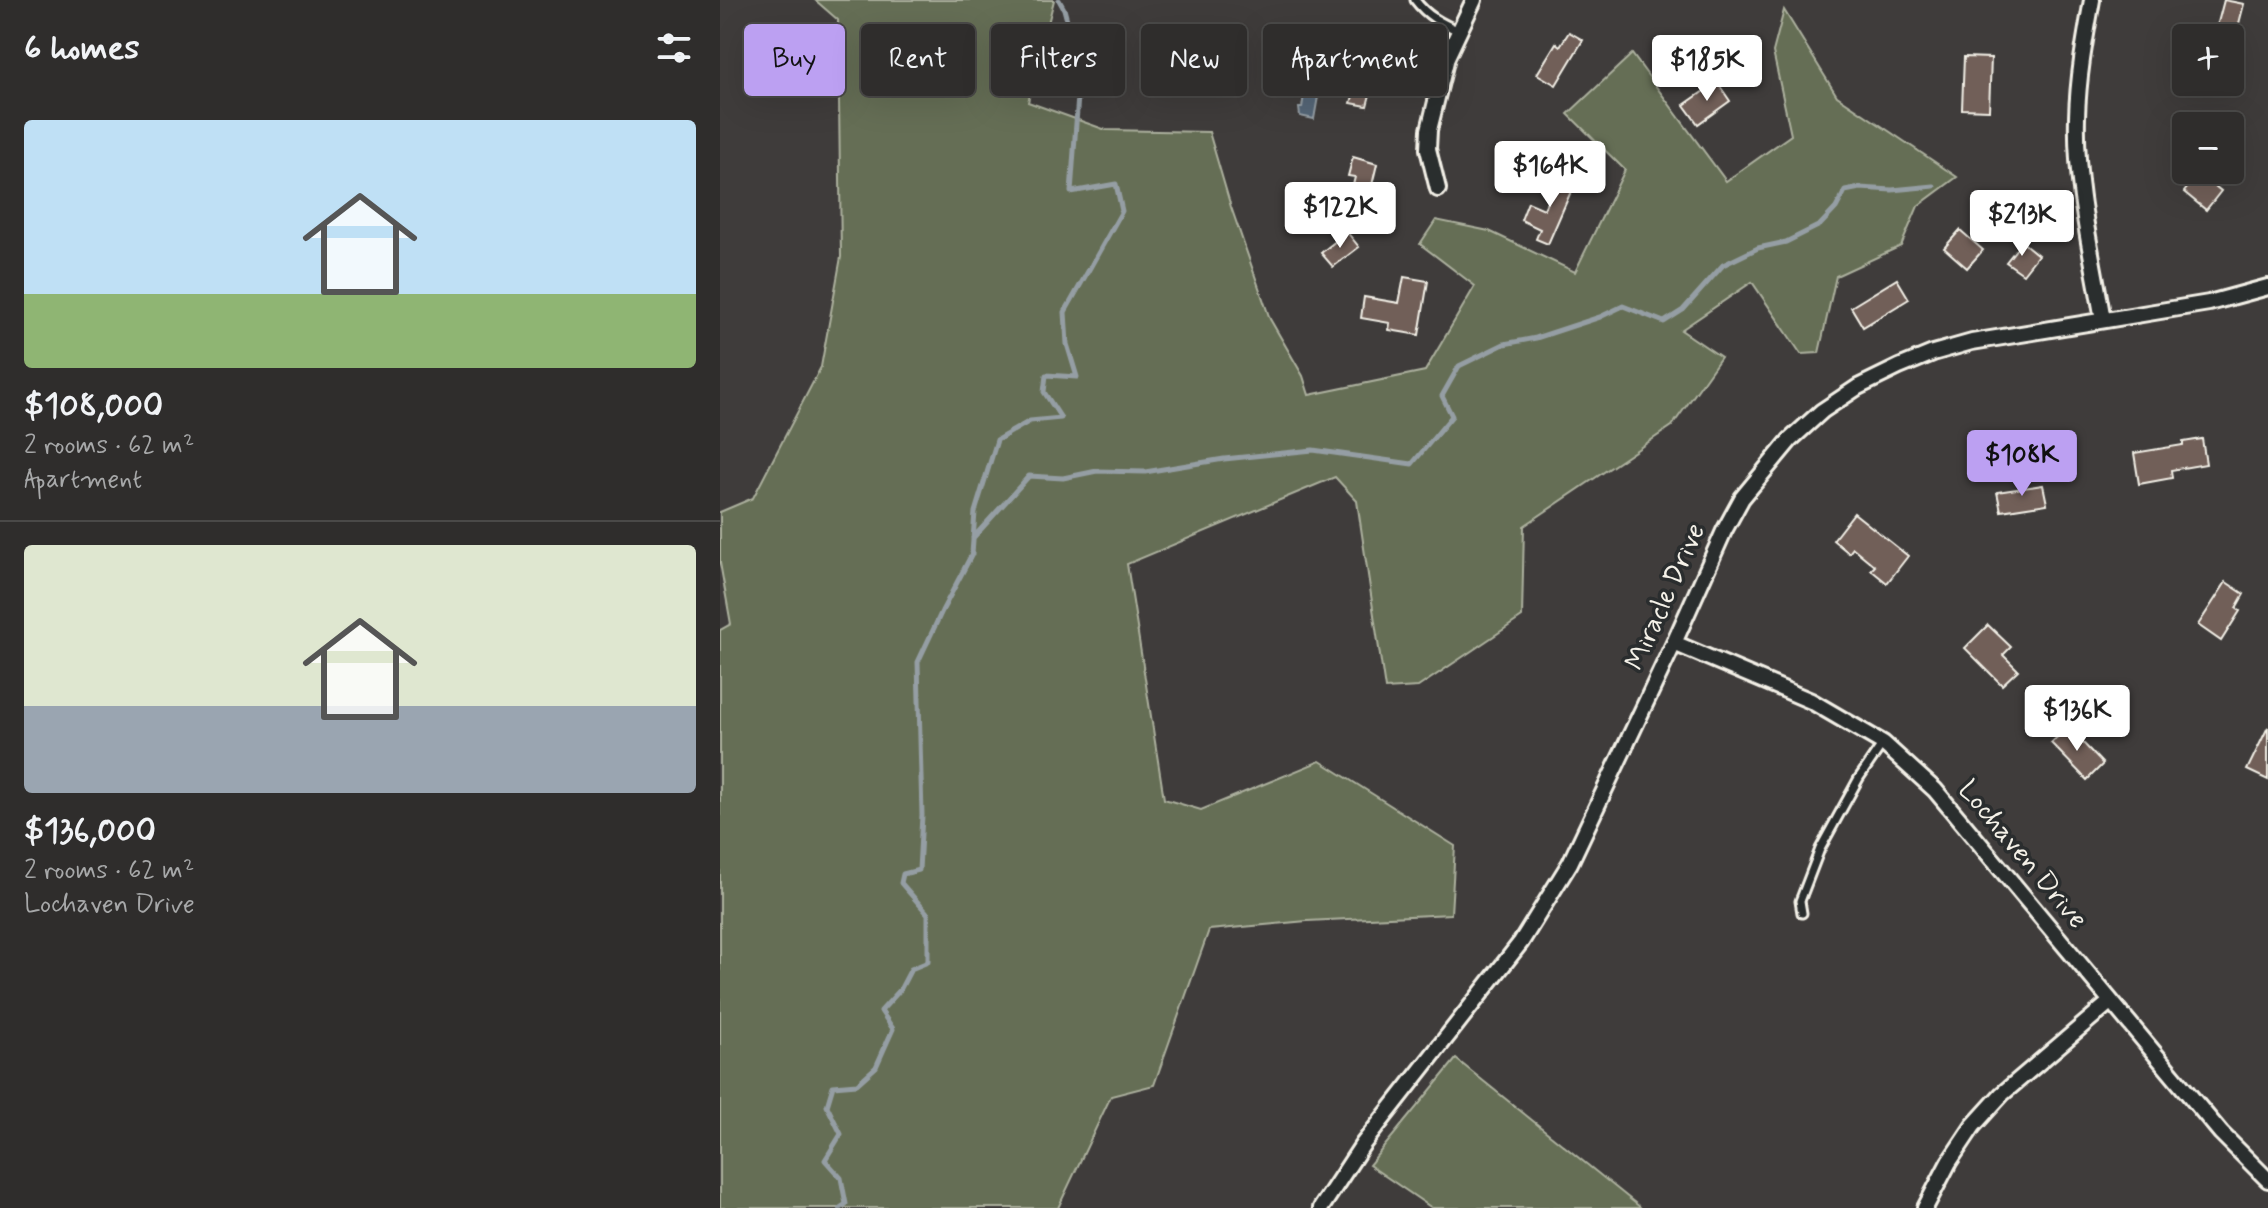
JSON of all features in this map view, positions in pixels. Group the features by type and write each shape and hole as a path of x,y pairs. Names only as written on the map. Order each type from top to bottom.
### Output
{"street":[{"path":"1438,189 1428,149 1429,130 1447,57 1474,0"},
{"path":"2092,0 2081,59 2077,119 2080,178 2103,320"},
{"name":"Miracle Drive","path":"1321,1208 1363,1144 1521,942 1570,863 1724,531 1742,498 1790,440 1822,411 1858,387 1933,353 1972,342 2209,303 2268,287"},
{"name":"Lochaven Drive","path":"1674,643 1811,701 1883,743 1935,790 2222,1134 2268,1180"},
{"path":"1925,1208 1949,1162 1983,1115 2002,1094 2110,1002"}],"lane":[{"path":"1415,0 1434,20 1459,31"},
{"path":"1802,913 1800,901 1820,849 1859,778 1883,743"}],"green space":[{"path":"815,0 1054,0 1048,24 991,24 991,96 1030,96 1028,102 1106,130 1209,132 1270,319 1303,376 1309,395 1425,371 1475,286 1420,244 1436,220 1489,231 1575,272 1625,170 1568,114 1632,54 1726,181 1791,135 1773,52 1784,10 1837,96 1957,177 1918,206 1901,246 1836,276 1819,353 1801,354 1752,282 1681,330 1721,357 1672,426 1524,526 1522,617 1418,687 1385,689 1357,501 1335,477 1127,564 1164,799 1201,810 1320,761 1455,846 1451,914 1307,921 1209,930 1154,1085 1111,1096 1058,1208 720,1208 720,630 731,624 720,563 720,512 753,498 821,367 841,257 839,96 845,96 845,24 838,24 838,20"},
{"path":"1456,1059 1640,1207 1432,1208 1369,1165"}],"water":[{"path":"1304,96 1318,96 1314,119 1300,116 1299,108 1302,108"}],"building":[{"path":"2224,0 2244,4 2239,24 2218,24"},
{"path":"1569,32 1583,40 1556,85 1537,74 1556,43 1560,46"},
{"path":"1964,57 1991,58 1989,110 1962,109"},
{"path":"1717,82 1730,101 1698,124 1684,105"},
{"path":"1353,96 1370,96 1367,106 1351,103"},
{"path":"1353,157 1377,164 1368,202 1374,219 1356,226 1348,205 1355,177 1348,176"},
{"path":"1560,173 1576,180 1548,244 1536,239 1540,229 1521,220 1528,202 1544,209"},
{"path":"2184,184 2212,184 2221,191 2206,210 2184,192 2188,187"},
{"path":"1960,230 1983,250 1967,268 1944,248"},
{"path":"1347,232 1359,247 1333,267 1321,253"},
{"path":"2022,242 2038,255 2023,274 2006,262"},
{"path":"1404,277 1428,281 1419,335 1389,330 1390,323 1361,318 1364,297 1399,303"},
{"path":"1897,279 1909,299 1863,327 1851,307"},
{"path":"2202,439 2206,464 2171,470 2172,478 2139,484 2134,453"},
{"path":"2043,485 2047,504 2001,511 1997,492"},
{"path":"1854,513 1908,556 1887,583 1871,570 1875,566 1853,548 1849,553 1833,540"},
{"path":"2226,582 2244,594 2236,608 2240,611 2221,641 2198,625"},
{"path":"1988,625 2011,647 2003,655 2018,670 2002,685 1965,648"},
{"path":"2068,727 2103,764 2087,780 2051,743"},
{"path":"2268,727 2268,780 2247,770"}],"waterway":[{"path":"840,1208 846,1204 841,1178 825,1160 841,1134 827,1106 833,1086 857,1084 876,1067 893,1029 881,1011 900,990 911,969 928,962 928,914 901,883 903,874 919,870 922,815 918,662 972,554 975,512 997,440 1030,421 1061,418 1044,392 1046,375 1077,377 1067,344 1065,312 1122,211 1116,184 1071,192 1078,96 1110,74 1103,53 1075,50 1059,0"},
{"path":"973,538 1029,476 1063,478 1097,471 1145,472 1224,459 1313,450 1412,464 1452,416 1442,396 1459,366 1504,344 1536,338 1623,306 1664,322 1683,310 1723,265 1758,248 1786,242 1820,225 1836,208 1845,191 1934,186"}]}
